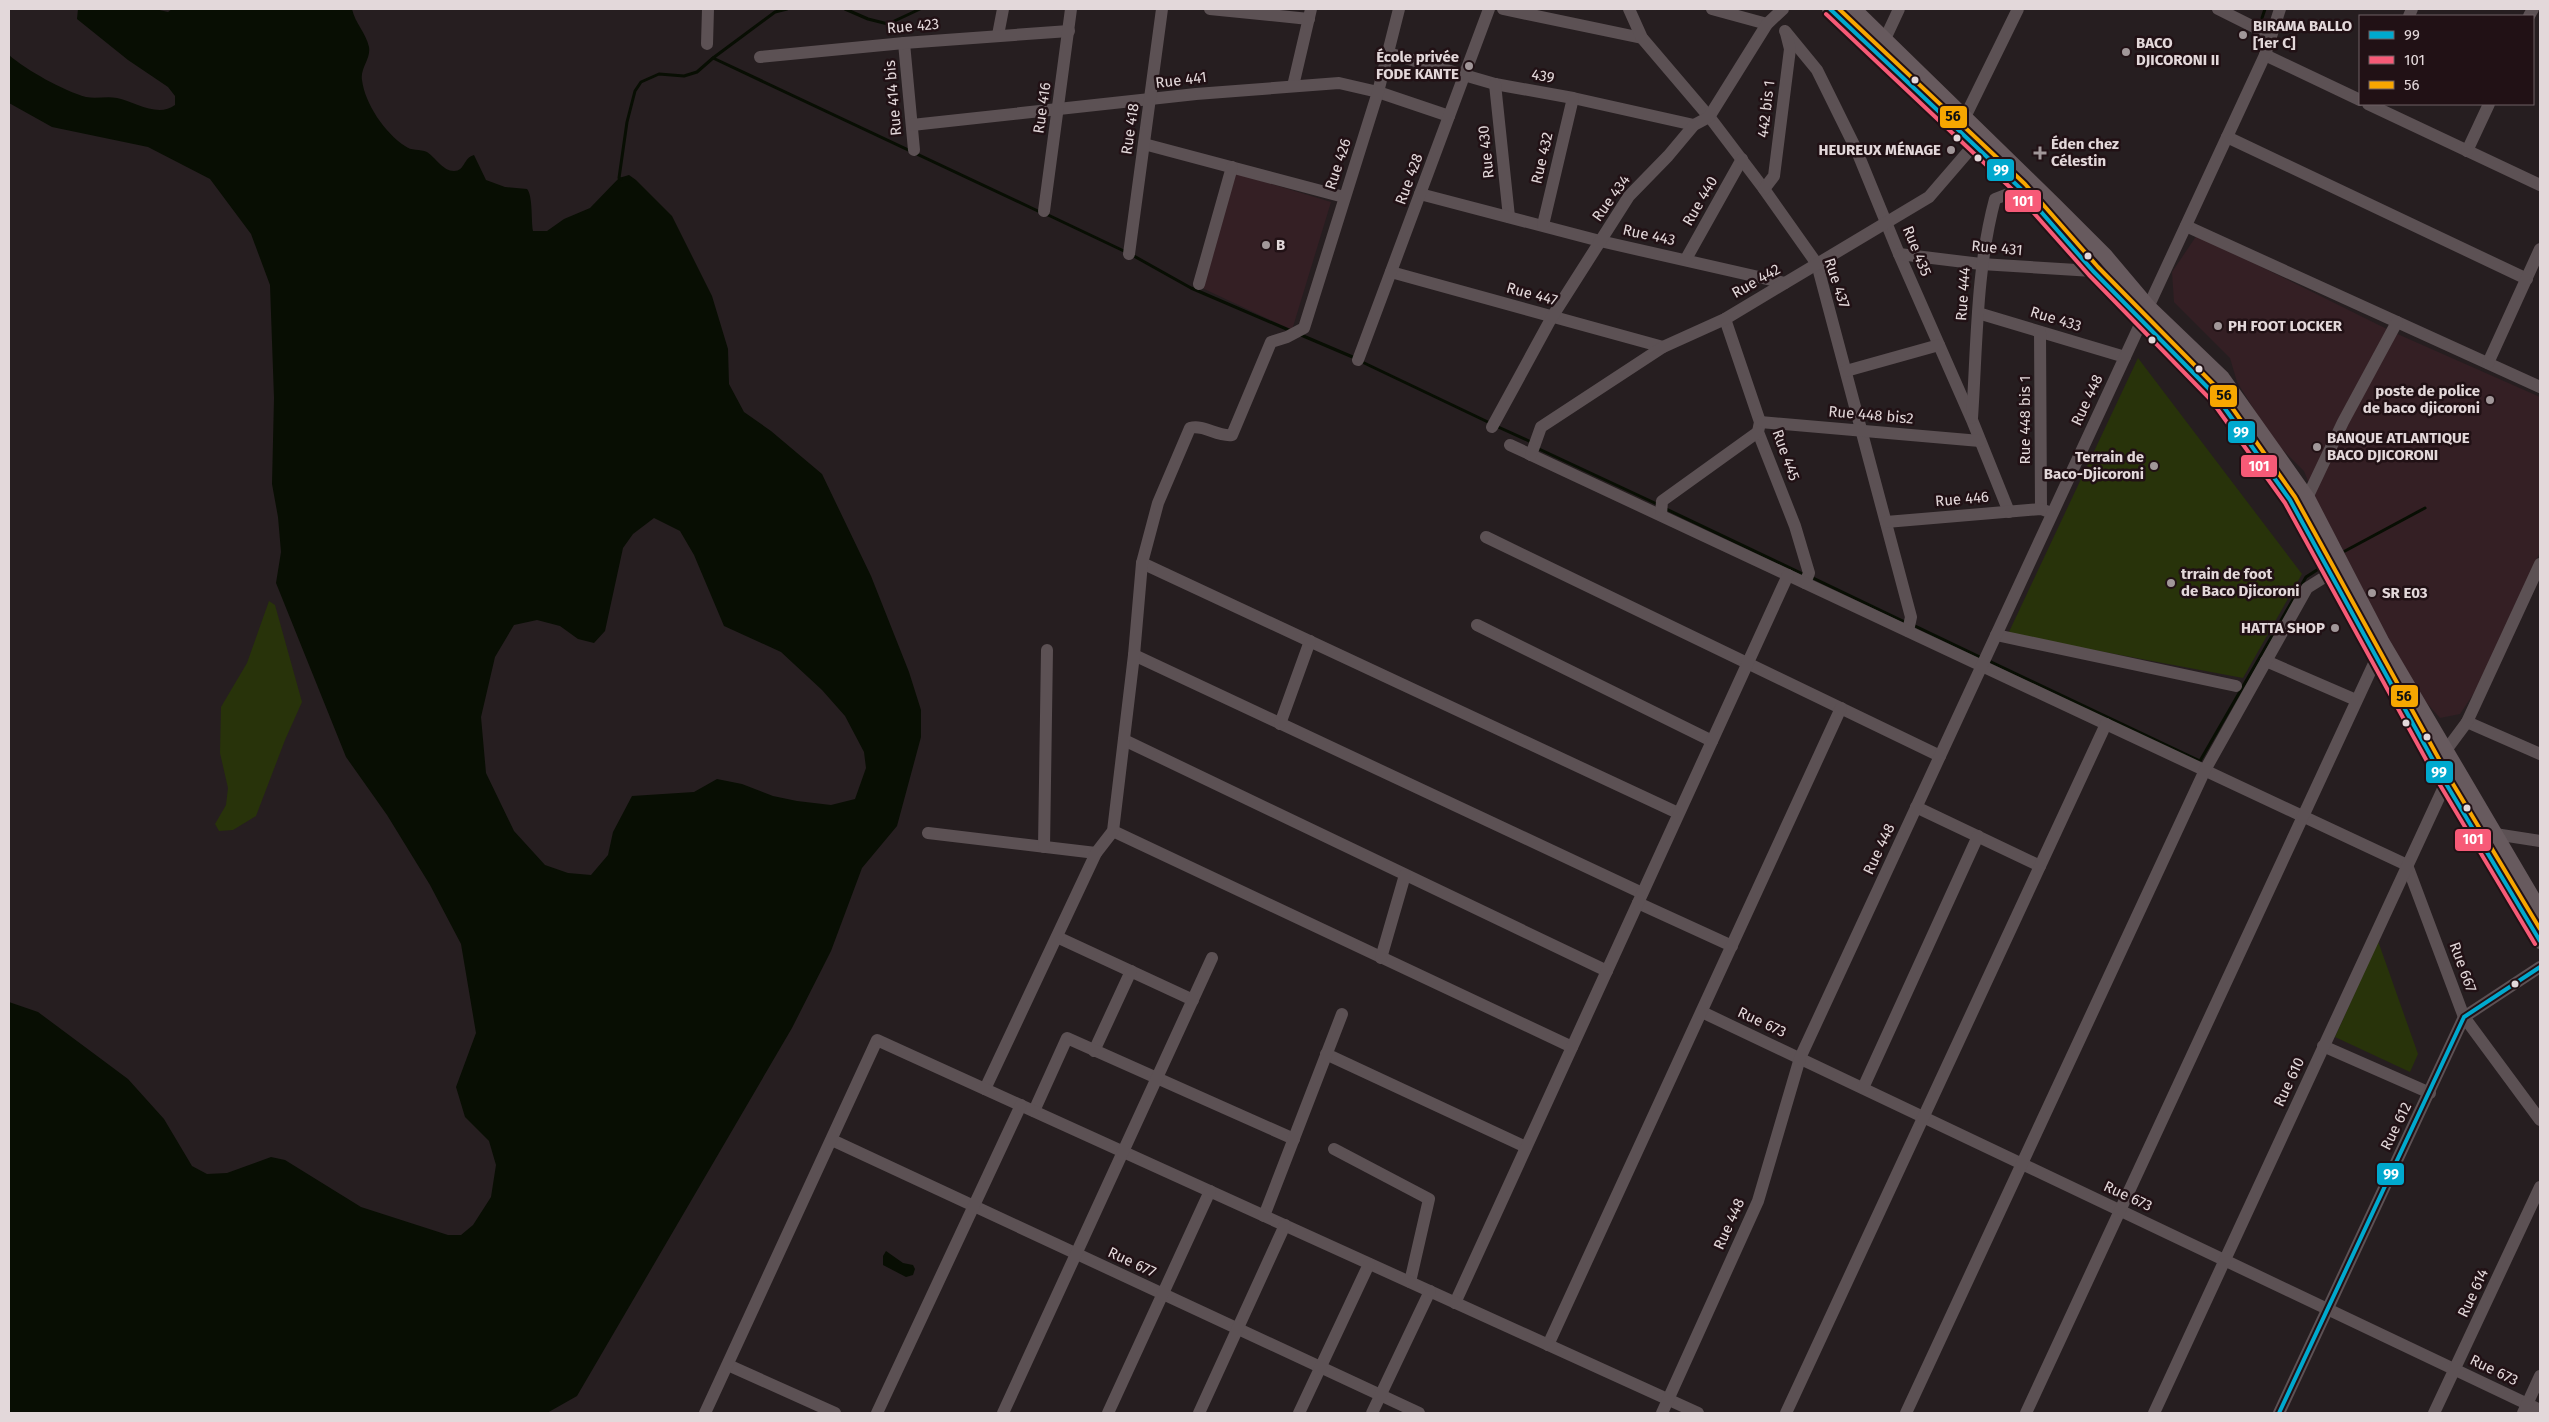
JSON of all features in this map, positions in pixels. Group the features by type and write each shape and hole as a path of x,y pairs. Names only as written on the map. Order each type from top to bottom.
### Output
{"main road":[{"path":"1830,9 2105,256 2145,313 2216,396 2290,500 2445,782 2540,941"},
{"path":"1853,9 1885,39 1960,124 1973,146 2021,190 2093,270 2222,378 2307,498 2381,641 2456,765 2540,911"}],"street":[{"path":"707,44 708,9"},
{"path":"998,35 1003,9"},
{"name":"Rue 416","path":"1044,211 1072,9"},
{"name":"Rue 418","path":"1129,254 1162,9"},
{"path":"1210,9 1310,14 1293,86"},
{"name":"Rue 426","path":"1142,563 1158,503 1190,428 1196,426 1224,436 1232,436 1266,350 1271,342 1303,329 1378,92 1399,9"},
{"name":"Rue 428","path":"1358,360 1489,9"},
{"path":"1504,9 1642,38"},
{"name":"Rue 437","path":"1629,9 1642,38 1742,159 1817,264 1886,522 1909,625"},
{"path":"1712,9 1767,24"},
{"path":"1885,39 1899,9"},
{"path":"1960,124 2018,9"},
{"path":"2218,9 2270,35"},
{"name":"Rue 448","path":"1662,1413 1758,1201 1800,1058 1996,636 2047,511 2125,357 2265,56 2270,35 2280,9"},
{"name":"Rue 434","path":"1492,427 1552,317 1629,196 1668,156 1694,125 1709,117 1767,24 1781,10"},
{"name":"Rue 435","path":"1781,10 1785,31 1817,70 1856,149 1899,254 1972,420 2009,512"},
{"name":"Rue 423","path":"760,57 998,35 1068,31"},
{"name":"442 bis 1","path":"1764,189 1774,176 1790,49 1785,31"},
{"name":"Rue 414 bis","path":"904,43 914,150"},
{"name":"439","path":"1388,53 1495,84 1573,98 1694,125"},
{"path":"2265,56 2359,100"},
{"name":"Rue 441","path":"912,125 1058,108 1339,82 1378,92 1449,116"},
{"name":"Rue 430","path":"1495,84 1509,217"},
{"name":"Rue 432","path":"1543,225 1573,98"},
{"path":"2370,105 2540,185"},
{"path":"2467,151 2489,105"},
{"path":"2227,138 2527,279"},
{"path":"1144,144 1344,197"},
{"name":"Rue 442","path":"1531,455 1541,427 1663,348 1725,319 1929,197 1973,146"},
{"name":"Rue 440","path":"1686,259 1742,159"},
{"path":"1199,284 1232,167"},
{"name":"Rue 444","path":"1972,420 1981,264 1995,199 2021,190"},
{"name":"Rue 443","path":"1420,194 1600,241 1785,283"},
{"path":"2186,226 2540,387"},
{"path":"2488,363 2540,249"},
{"name":"Rue 431","path":"1899,254 1981,264 2093,270"},
{"name":"Rue 447","path":"1391,272 1663,348"},
{"name":"Rue 433","path":"1978,313 2125,357"},
{"name":"Rue 445","path":"1725,319 1759,427 1795,526 1807,578"},
{"path":"2307,498 2343,422 2397,322"},
{"name":"Rue 448 bis 1","path":"2040,332 2047,511"},
{"path":"1846,371 1939,345"},
{"path":"1660,515 1662,501 1759,427"},
{"name":"Rue 448 bis2","path":"1759,427 1862,431 1980,441"},
{"path":"1510,445 1788,575 1807,578 1909,625 1982,666 2407,865"},
{"name":"Rue 446","path":"1886,522 2009,512 2047,511"},
{"path":"1486,536 1940,756"},
{"path":"985,1089 1096,853 1113,831 1134,655 1142,563 1678,812"},
{"path":"2435,764 2466,722 2540,564"},
{"path":"1906,1413 2205,770 2307,588 2331,573"},
{"path":"1455,1303 1788,575"},
{"path":"1477,625 1712,741"},
{"path":"1996,636 2236,686"},
{"path":"1280,724 1310,642"},
{"path":"1044,847 1047,650"},
{"path":"1134,655 1640,898 1732,946"},
{"path":"2026,1413 2377,657"},
{"path":"2266,662 2356,700"},
{"path":"1548,1345 1841,708"},
{"path":"2466,722 2540,754"},
{"path":"1786,1413 2106,724"},
{"path":"1124,740 1607,971"},
{"name":"Rue 610","path":"2154,1413 2445,782 2456,765"},
{"path":"1916,807 2040,866"},
{"path":"1113,831 1572,1047"},
{"path":"928,833 1096,853"},
{"path":"2478,838 2495,834 2540,841"},
{"path":"1863,1088 1978,836"},
{"name":"Rue 667","path":"2407,865 2464,1017 2540,1120"},
{"path":"1381,958 1405,875"},
{"path":"1057,937 1193,1000"},
{"path":"1007,1412 1076,1254 1212,958"},
{"path":"2464,1017 2540,967"},
{"path":"1094,1051 1131,972"},
{"name":"Rue 673","path":"1702,1012 2455,1368 2525,1409 2540,1410"},
{"path":"1264,1216 1342,1014"},
{"name":"Rue 612","path":"2278,1413 2430,1093 2464,1017"},
{"path":"1034,1111 1067,1038 1294,1139"},
{"path":"706,1413 878,1040 1698,1413"},
{"path":"2323,1046 2430,1093"},
{"path":"1326,1054 1526,1147"},
{"path":"877,1413 1020,1105"},
{"name":"Rue 677","path":"832,1140 1419,1413"},
{"path":"1334,1149 1429,1199 1410,1282"},
{"name":"Rue 614","path":"2434,1413 2540,1187"},
{"path":"1108,1413 1210,1191"},
{"path":"1199,1413 1285,1225"},
{"path":"1299,1413 1369,1264"},
{"path":"1372,1413 1430,1291"},
{"path":"728,1365 835,1413"},
{"path":"2525,1409 2540,1376"}],"shaded area":[{"path":"78,9 155,9 168,12 172,9 352,9 369,47 362,76 364,89 367,99 383,126 405,146 410,149 427,152 446,169 454,171 460,169 474,155 486,180 505,187 527,189 531,202 533,231 547,231 564,219 590,208 619,178 629,175 636,180 672,216 712,296 728,349 729,384 744,412 771,431 822,474 871,576 909,672 921,710 921,737 897,826 862,868 831,951 792,1028 577,1396 547,1413 9,1413 9,1002 38,1012 128,1079 164,1119 192,1166 207,1174 227,1173 271,1157 285,1160 361,1207 448,1235 461,1235 473,1225 491,1197 496,1165 489,1141 465,1117 456,1087 476,1033 461,944 430,885 387,815 346,757 276,583 281,552 278,517 272,484 274,398 270,285 251,234 210,179 148,147 52,127 9,103 9,55 46,79 86,97 117,98 154,110 168,109 175,105 175,96 168,87 128,60 77,19","holes":["654,518 680,531 694,555 724,626 781,652 822,690 845,716 864,752 866,768 855,799 831,805 797,801 773,796 742,784 717,779 694,792 632,796 613,832 608,855 591,875 568,873 545,865 514,831 486,773 481,717 495,657 514,625 537,620 560,626 578,639 594,643 605,631 623,548 633,534"]},
{"name":"B","path":"1235,173 1331,202 1292,330 1202,288"},
{"path":"2197,235 2393,332 2540,397 2540,552 2478,687 2460,714 2440,718 2409,683 2341,546 2318,507 2304,471 2273,440 2237,382 2230,358 2174,302 2172,272"},
{"path":"886,1251 903,1263 913,1265 915,1269 913,1275 906,1277 883,1265 883,1256"}],"green space":[{"name":"Terrain de Baco-Djicoroni","path":"2138,358 2302,574 2243,678 2008,634"},
{"path":"269,601 275,605 302,702 285,740 256,816 233,830 219,831 215,824 226,805 228,788 220,753 221,707 247,663"},
{"path":"2378,941 2418,1054 2410,1072 2335,1037"}],"waterway":[{"path":"621,179 619,178 627,122 635,91 641,82 659,74 684,76 697,72 775,12 787,9"},
{"path":"845,9 868,19 888,24 920,9"},
{"path":"2262,18 2265,9"},
{"path":"713,58 1040,212"},
{"path":"1046,214 1126,252"},
{"path":"1132,255 1191,288 1291,331"},
{"path":"1301,335 1355,358"},
{"path":"1360,361 1490,423"},
{"path":"1496,426 1529,441"},
{"path":"1539,449 1659,505"},
{"path":"1664,508 1805,575"},
{"path":"2345,551 2425,508"},
{"path":"1987,660 2200,761 2306,577 2320,568"},
{"path":"1811,577 1907,623"},
{"path":"1913,625 1982,658"}],"transit line":[{"name":"99","path":"1830,9 2021,189 2093,271 2216,396 2290,500 2445,782 2540,941"},
{"name":"56","path":"1839,9 2025,184 2098,267 2221,392 2295,497 2450,779 2540,929"},
{"name":"101","path":"1826,14 2016,193 2089,275 2211,400 2285,503 2440,785 2535,944"},
{"name":"99","path":"2279,1413 2464,1017 2540,967"}],"place":[{"name":"BIRAMA BALLO [1er C]","path":"2243,35"},
{"name":"BACO DJICORONI II","path":"2126,52"},
{"name":"École privée FODE KANTE","path":"1469,66"},
{"name":"HEUREUX MÉNAGE","path":"1951,150"},
{"name":"Éden chez Célestin","path":"2040,153"},
{"name":"B","path":"1266,245"},
{"name":"PH FOOT LOCKER","path":"2218,326"},
{"name":"poste de police de baco djicoroni","path":"2490,400"},
{"name":"BANQUE ATLANTIQUE BACO DJICORONI","path":"2317,447"},
{"name":"Terrain de Baco-Djicoroni","path":"2154,466"},
{"name":"trrain de foot de Baco Djicoroni","path":"2171,583"},
{"name":"SR E03","path":"2372,593"},
{"name":"HATTA SHOP","path":"2335,628"}]}
